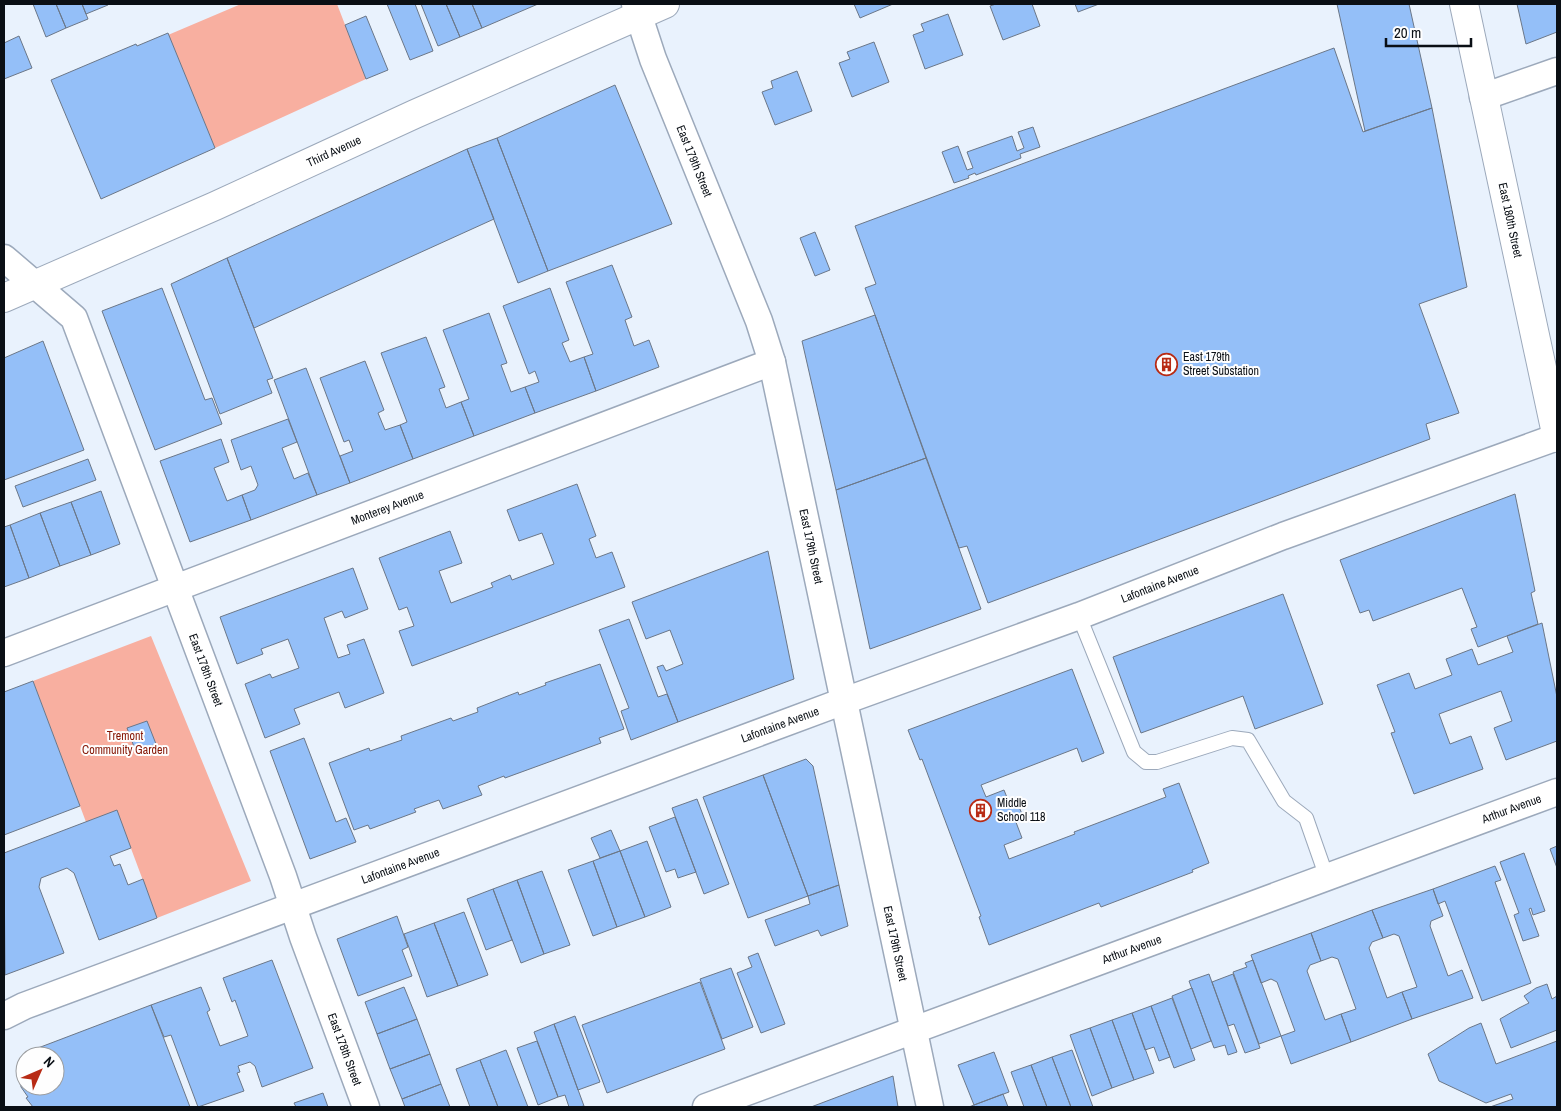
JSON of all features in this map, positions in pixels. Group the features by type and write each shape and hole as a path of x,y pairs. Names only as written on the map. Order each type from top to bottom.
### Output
{"main road":[{"name":"Third Avenue","path":"4,298 215,206 637,9 665,4"},
{"name":"East 180th Street","path":"1464,4 1557,437"}],"street":[{"name":"East 179th Street","path":"637,9 653,59 759,321 772,362 930,1107"},
{"path":"1483,97 1557,71"},
{"name":"East 178th Street","path":"4,258 74,318 176,588 366,1107"},
{"name":"Monterey Avenue","path":"4,653 772,362"},
{"name":"Lafontaine Avenue","path":"4,1016 24,1006 844,701 1079,616 1283,536 1557,437"},
{"name":"Arthur Avenue","path":"706,1107 1557,792"}],"lane":[{"path":"1079,616 1134,752 1146,762 1157,762 1232,738 1248,740 1284,801 1306,818 1327,878"}],"green space":[{"path":"241,4 337,4 366,79 215,148 168,35"},
{"name":"Tremont Community Garden","path":"151,636 251,881 157,918 117,811 86,822 33,681"}],"building":[{"path":"33,4 56,4 66,28 46,37"},
{"path":"56,4 82,4 88,19 66,28"},
{"path":"82,4 107,4 108,5 86,14"},
{"path":"387,4 415,4 433,51 410,60"},
{"path":"421,4 446,4 460,37 438,46"},
{"path":"446,4 472,4 482,28 460,37"},
{"path":"472,4 538,4 482,28"},
{"path":"854,4 893,4 860,18"},
{"path":"996,4 1032,4 1040,26 1003,40 990,6"},
{"path":"1075,4 1099,4 1078,12"},
{"path":"1337,4 1409,4 1432,108 1365,131"},
{"path":"1517,4 1557,4 1557,32 1526,44"},
{"path":"948,14 963,55 925,69 913,35 924,31 921,24"},
{"path":"366,16 388,70 366,79 345,25"},
{"path":"168,33 215,148 101,199 51,80 136,44 137,46"},
{"path":"19,36 32,68 4,79 4,43"},
{"path":"874,42 889,82 852,97 839,63 850,59 847,52"},
{"name":"East 179th Street Substation","path":"1334,48 1363,132 1432,108 1467,287 1419,304 1459,413 1426,424 1430,439 988,603 967,546 959,548 865,288 876,284 855,226"},
{"path":"797,71 812,111 775,125 762,92 773,88 771,81"},
{"path":"615,85 672,224 548,271 497,138"},
{"path":"1033,127 1040,147 1020,154 1021,158 976,175 975,173 968,176 969,178 954,183 942,152 958,146 967,170 973,168 967,152 1012,136 1017,151 1024,148 1018,132"},
{"path":"497,138 548,271 518,283 467,149"},
{"path":"467,149 494,219 254,328 227,258"},
{"path":"815,232 830,270 815,276 800,238"},
{"path":"227,258 273,378 267,380 272,393 220,414 171,284"},
{"path":"612,265 632,317 625,320 634,346 649,340 659,367 596,391 584,357 593,354 566,282"},
{"path":"162,288 205,400 212,398 222,424 155,450 102,311"},
{"path":"550,288 569,340 562,343 570,362 584,357 596,391 535,413 525,387 539,382 535,371 529,374 503,306"},
{"path":"489,313 507,363 501,365 511,392 525,387 535,413 474,436 461,402 469,399 443,330"},
{"path":"875,315 926,458 836,490 802,341"},
{"path":"426,337 445,387 439,389 446,408 461,402 474,436 413,459 400,425 407,422 381,353"},
{"path":"43,341 84,450 4,480 4,358"},
{"path":"365,361 384,410 378,413 385,430 400,425 413,459 350,483 340,456 353,451 349,440 344,442 320,378"},
{"path":"306,368 350,483 317,495 274,380"},
{"path":"288,419 297,442 282,448 285,456 294,479 308,473 317,495 251,520 242,495 255,490 258,485 251,466 241,470 231,440"},
{"path":"221,439 229,462 214,468 227,501 242,495 251,520 190,542 160,461"},
{"path":"926,458 981,609 870,649 836,490"},
{"path":"88,459 96,480 23,507 15,486"},
{"path":"577,484 596,536 589,539 596,558 612,552 625,587 412,666 399,631 414,626 407,607 399,610 379,558 450,531 462,563 439,571 451,603 493,587 491,583 510,575 512,580 554,564 542,533 519,541 507,510"},
{"path":"101,491 120,544 91,555 71,502"},
{"path":"1515,494 1535,591 1531,593 1538,624 1478,647 1471,629 1477,627 1462,588 1373,621 1369,610 1360,613 1340,560"},
{"path":"71,502 91,555 60,566 40,513"},
{"path":"40,513 60,566 29,578 10,525"},
{"path":"10,525 29,578 4,587 4,527"},
{"path":"768,551 794,679 678,722 657,667 663,665 666,671 683,664 670,630 646,639 632,602"},
{"path":"353,568 368,609 345,618 342,611 324,618 338,658 350,654 347,645 364,639 384,693 345,708 339,692 294,709 300,724 265,738 245,684 270,674 272,678 299,668 288,639 261,649 263,654 237,664 220,617"},
{"path":"1283,594 1323,704 1255,729 1243,696 1141,733 1113,657"},
{"path":"629,619 658,697 667,694 678,722 631,740 621,711 629,708 599,630"},
{"path":"1542,623 1557,697 1557,741 1506,760 1494,728 1512,721 1501,691 1439,714 1450,744 1471,736 1483,769 1414,794 1391,733 1395,732 1377,685 1409,673 1415,689 1452,675 1446,659 1472,649 1478,665 1513,652 1507,636"},
{"path":"600,664 624,729 599,738 601,743 478,786 482,795 443,809 439,800 414,809 416,812 370,829 368,825 354,830 329,763 369,748 370,751 402,740 401,736 451,718 453,721 478,712 477,708 518,692 519,695 546,685 545,683"},
{"name":"Middle School 118","path":"1072,669 1104,753 1082,762 1077,748 981,785 986,797 1004,790 1010,805 1017,802 1022,814 1014,817 1022,838 1004,845 1009,859 1166,797 1163,789 1179,783 1209,863 1192,870 1193,872 1101,907 1099,903 989,945 979,917 981,916 922,759 920,760 908,730"},
{"path":"33,681 80,806 4,835 4,692"},
{"path":"147,721 156,744 136,752 127,728"},
{"path":"304,738 336,822 346,818 356,842 310,859 270,751"},
{"path":"806,759 813,766 839,885 808,896 763,775"},
{"path":"763,775 808,896 748,918 703,797"},
{"path":"697,799 729,884 704,894 672,808"},
{"path":"117,810 131,848 110,856 114,866 120,864 128,885 143,879 157,918 99,940 74,873 67,868 41,878 39,887 64,953 5,975 4,853"},
{"path":"675,817 696,872 678,878 675,869 666,872 649,827"},
{"path":"611,830 620,851 600,858 591,838"},
{"path":"647,841 671,907 645,917 620,851"},
{"path":"1557,846 1557,868 1550,849"},
{"path":"620,851 645,917 617,927 593,861"},
{"path":"1524,853 1545,911 1533,915 1531,908 1529,909 1539,936 1523,941 1514,915 1519,913 1500,862"},
{"path":"593,861 617,927 593,936 568,870"},
{"path":"1495,866 1501,880 1495,882 1531,983 1482,1001 1445,901 1438,904 1433,889"},
{"path":"542,871 570,945 544,954 517,880"},
{"path":"517,880 544,954 521,963 493,889"},
{"path":"839,885 848,926 821,936 818,930 775,946 765,920 810,904 808,896"},
{"path":"493,889 512,940 486,950 467,899"},
{"path":"1433,889 1443,916 1431,921 1430,926 1448,976 1462,970 1473,998 1412,1019 1402,992 1417,987 1399,936 1394,934 1383,938 1372,910"},
{"path":"1372,910 1383,938 1372,942 1369,948 1387,998 1402,992 1412,1019 1351,1042 1341,1014 1356,1009 1338,959 1332,957 1321,961 1311,933"},
{"path":"464,912 488,975 458,986 434,923"},
{"path":"397,916 408,947 402,950 412,976 358,996 337,939"},
{"path":"434,923 458,986 427,997 404,934"},
{"path":"1311,933 1321,961 1310,965 1307,971 1325,1020 1341,1014 1351,1042 1291,1064 1281,1036 1295,1031 1277,982 1271,979 1261,983 1251,955"},
{"path":"758,953 785,1024 761,1033 737,973 752,967 748,957"},
{"path":"272,960 313,1068 262,1087 255,1066 250,1062 238,1066 240,1072 237,1073 244,1091 198,1107 171,1035 164,1037 151,1005 201,987 210,1010 207,1012 220,1046 248,1036 235,1000 232,1002 223,978"},
{"path":"1253,960 1281,1036 1259,1044 1233,972 1247,967 1245,963"},
{"path":"731,968 753,1027 722,1039 700,979"},
{"path":"1209,974 1237,1052 1228,1055 1225,1045 1214,1048 1189,981"},
{"path":"1233,974 1260,1048 1245,1053 1234,1024 1228,1026 1212,982"},
{"path":"700,982 725,1049 607,1093 582,1025"},
{"path":"1547,984 1552,999 1557,996 1557,1030 1511,1048 1500,1019 1529,1003 1524,996 1536,988"},
{"path":"404,987 417,1019 377,1034 365,1002"},
{"path":"1192,988 1211,1041 1191,1049 1172,996"},
{"path":"1172,998 1195,1060 1174,1068 1151,1006"},
{"path":"151,1005 190,1107 33,1107 26,1098 27,1096 65,1096 65,1046 43,1046"},
{"path":"1151,1006 1170,1057 1159,1061 1154,1047 1145,1050 1132,1013"},
{"path":"1132,1013 1154,1073 1134,1080 1112,1020"},
{"path":"575,1016 600,1082 578,1090 554,1024"},
{"path":"417,1019 430,1054 390,1069 377,1034"},
{"path":"1112,1020 1134,1080 1112,1088 1090,1028"},
{"path":"1481,1023 1496,1064 1557,1041 1557,1107 1490,1107 1513,1099 1511,1094 1486,1103 1439,1081 1428,1054 1469,1028"},
{"path":"554,1024 584,1106 569,1107 565,1095 558,1097 534,1032"},
{"path":"1090,1028 1112,1088 1092,1096 1070,1035"},
{"path":"537,1041 558,1097 538,1105 517,1048"},
{"path":"506,1050 528,1107 498,1107 480,1060"},
{"path":"1072,1050 1093,1107 1071,1107 1052,1057"},
{"path":"994,1052 1009,1092 974,1105 958,1065"},
{"path":"430,1054 441,1084 402,1099 390,1069"},
{"path":"1052,1057 1071,1107 1047,1107 1031,1065"},
{"path":"480,1060 498,1107 470,1107 456,1069"},
{"path":"1031,1065 1047,1107 1024,1107 1011,1072"},
{"path":"893,1076 898,1107 811,1107"},
{"path":"441,1084 450,1107 405,1107 402,1099"},
{"path":"323,1093 328,1107 296,1107 294,1103"},
{"path":"1003,1094 1008,1107 969,1107 974,1105"}],"place":[{"name":"East 179th Street Substation","path":"1167,364"},
{"name":"Middle School 118","path":"981,810"}]}
